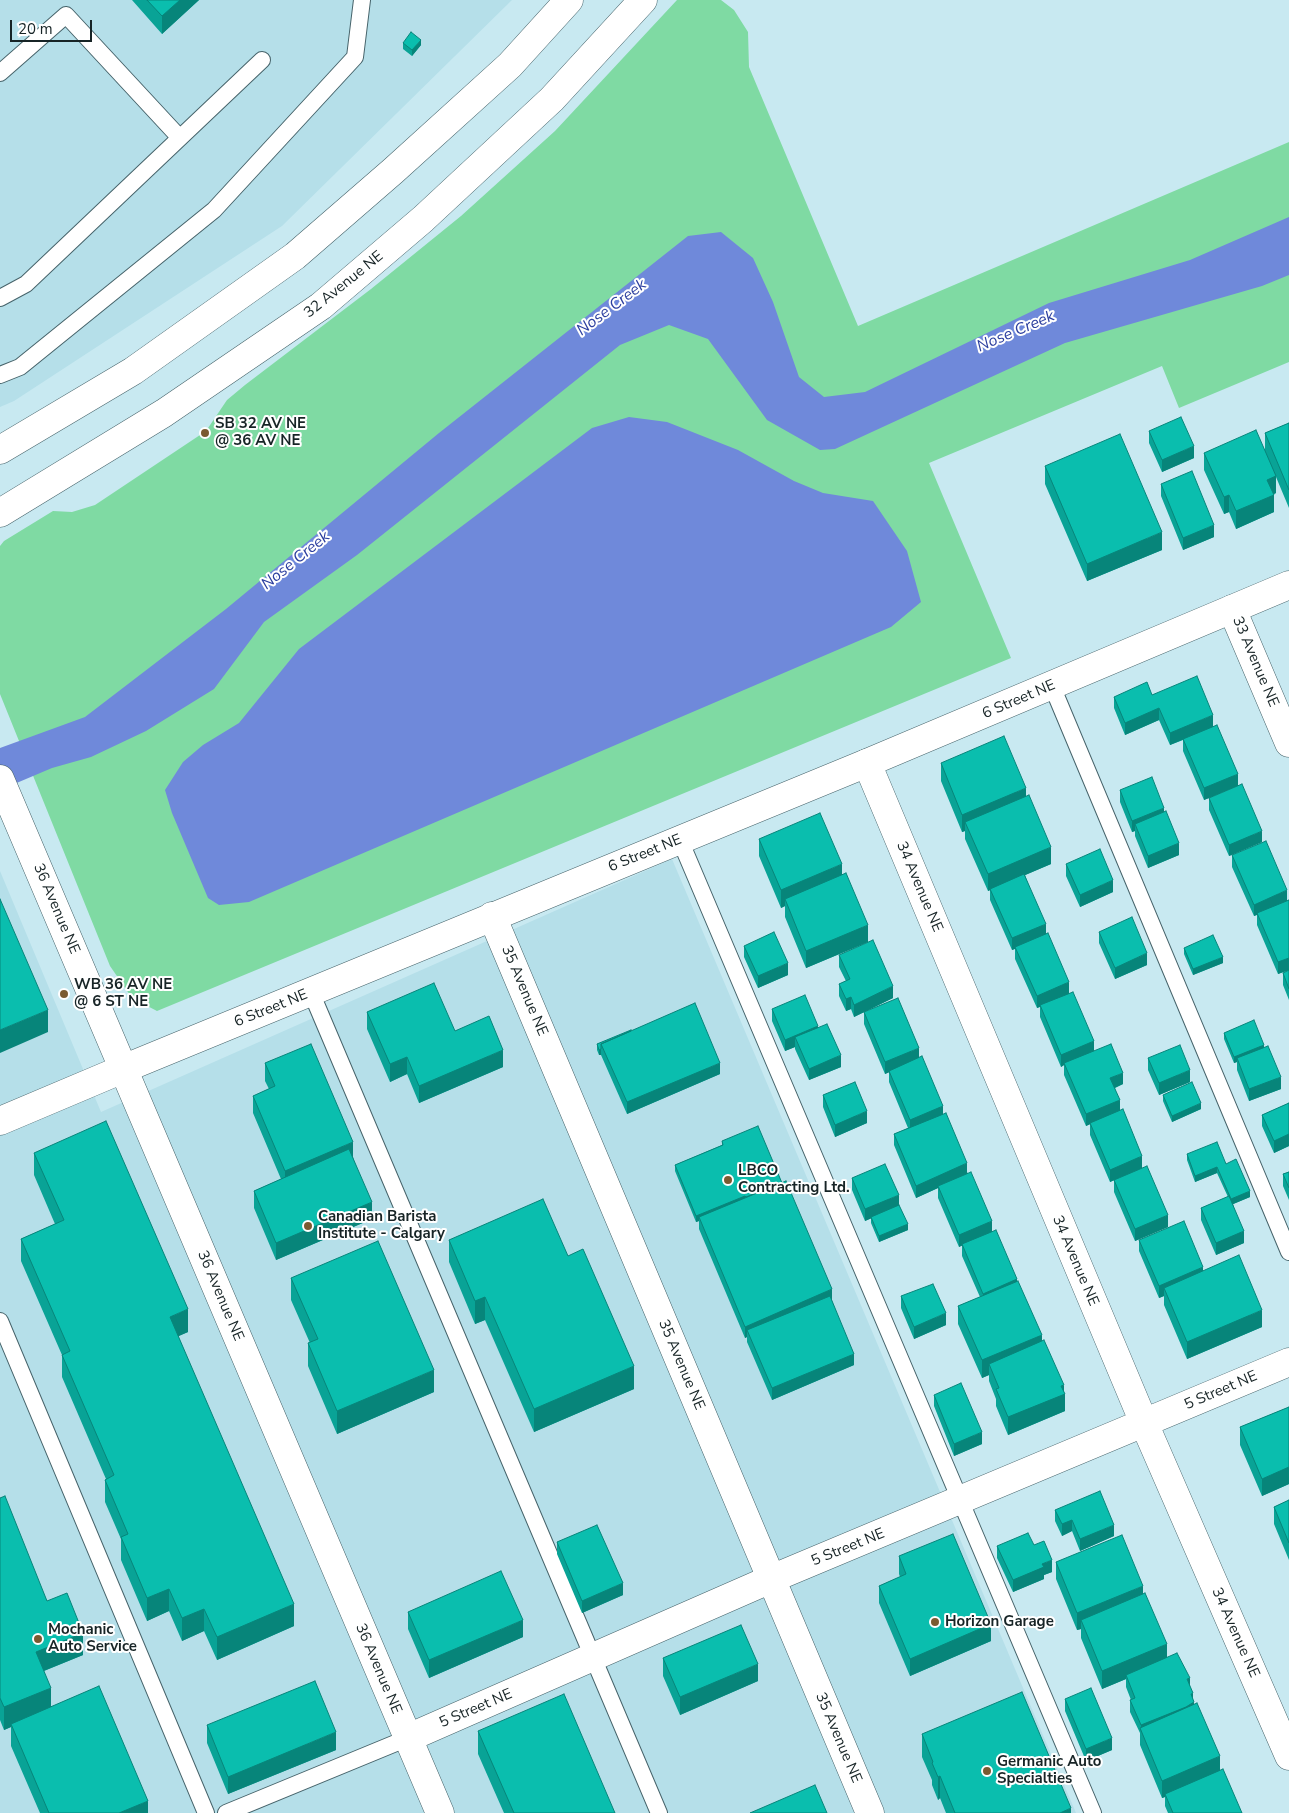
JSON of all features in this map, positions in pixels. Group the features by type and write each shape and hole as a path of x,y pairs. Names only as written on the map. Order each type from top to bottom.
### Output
{"street":[{"path":"0,450 132,371 295,256 393,171 510,65 568,0"},
{"name":"32 Avenue NE","path":"0,513 164,413 321,306 423,218 552,100 643,0"},
{"name":"6 Street NE","path":"0,1121 492,916 867,763 1289,585"},
{"name":"33 Avenue NE","path":"1232,609 1289,743"},
{"name":"34 Avenue NE","path":"867,763 1144,1423 1289,1756"},
{"name":"36 Avenue NE","path":"0,779 440,1813"},
{"name":"35 Avenue NE","path":"492,916 870,1813"},
{"name":"5 Street NE","path":"408,1738 771,1579 1289,1362"}],"lane":[{"path":"0,375 20,367 214,210 355,57 362,0"},
{"path":"0,73 66,15 180,138"},
{"path":"0,298 26,284 262,60"},
{"path":"1052,686 1289,1252"},
{"path":"680,840 1093,1813"},
{"path":"310,992 659,1813"},
{"path":"0,1321 206,1813"},
{"path":"226,1813 408,1738"}],"shaded area":[{"path":"0,0 512,0 282,226 14,401 0,407"},
{"path":"672,859 1076,1813 0,1813 0,871 101,1112"}],"green space":[{"path":"677,0 721,0 734,10 748,32 749,67 858,326 1289,142 1289,362 1179,408 1162,366 929,463 1011,658 157,1011 132,998 110,966 0,694 0,546 4,541 53,511 72,512 95,505 206,431 227,400 371,289 461,216 555,131"}],"water":[{"name":"Nose Creek","path":"1289,217 1289,275 1262,286 1065,343 835,449 820,450 767,420 708,339 669,325 620,345 357,555 264,622 214,689 146,731 91,757 52,768 0,790 0,748 85,717 226,609 439,433 688,236 721,232 753,258 773,302 799,377 824,397 865,392 1049,303 1190,260"},
{"path":"629,417 667,422 738,450 794,481 823,493 873,501 907,551 921,602 891,627 249,902 219,905 208,898 172,813 165,790 183,762 203,745 239,723 299,649 592,428"}],"building":[{"path":"147,0 180,0 162,16"},
{"path":"411,32 421,40 412,50 403,43"},
{"path":"1181,417 1194,446 1162,460 1149,431"},
{"path":"1289,423 1289,490 1265,433"},
{"path":"1256,430 1276,476 1267,480 1274,495 1236,511 1229,495 1224,497 1204,453"},
{"path":"1120,434 1162,532 1087,564 1045,466"},
{"path":"1192,471 1214,525 1183,538 1161,484"},
{"path":"1197,676 1213,715 1170,733 1159,708 1125,723 1114,697 1147,682 1152,695"},
{"path":"1217,725 1238,774 1204,788 1183,739"},
{"path":"1004,736 1026,788 962,815 941,763"},
{"path":"1152,777 1164,808 1132,821 1120,790"},
{"path":"1242,784 1262,831 1229,845 1209,798"},
{"path":"1029,795 1051,847 988,874 965,822"},
{"path":"1166,811 1179,843 1148,856 1135,824"},
{"path":"820,813 842,864 781,890 759,839"},
{"path":"1266,841 1287,890 1254,905 1232,855"},
{"path":"1100,849 1113,880 1080,895 1066,864"},
{"path":"846,873 868,925 806,951 785,899"},
{"path":"1024,874 1046,924 1012,938 990,889"},
{"path":"0,899 48,1010 0,1030"},
{"path":"1289,900 1289,958 1278,962 1257,913"},
{"path":"1132,917 1147,953 1115,968 1099,932"},
{"path":"774,932 788,963 758,976 744,946"},
{"path":"1048,933 1069,982 1037,996 1015,947"},
{"path":"1213,935 1223,957 1193,969 1184,948"},
{"path":"873,940 893,986 854,1005 851,997 846,999 839,984 850,979 839,955"},
{"path":"1289,970 1289,989 1283,973"},
{"path":"434,983 455,1031 489,1016 503,1050 419,1086 407,1057 390,1064 367,1012"},
{"path":"1073,992 1094,1041 1061,1055 1040,1005"},
{"path":"805,995 818,1026 785,1040 772,1009"},
{"path":"898,998 919,1048 885,1062 864,1012"},
{"path":"695,1003 720,1063 627,1102 601,1044"},
{"path":"1254,1020 1264,1045 1234,1057 1224,1033"},
{"path":"827,1024 841,1055 809,1069 795,1037"},
{"path":"631,1030 601,1044 601,1049 599,1050 597,1044"},
{"path":"311,1044 353,1142 285,1171 253,1096 275,1086 265,1063"},
{"path":"1111,1044 1123,1073 1110,1078 1120,1100 1086,1114 1064,1063"},
{"path":"1180,1045 1190,1070 1159,1083 1148,1058"},
{"path":"1268,1046 1281,1077 1249,1089 1237,1058"},
{"path":"922,1056 943,1106 910,1120 889,1071"},
{"path":"855,1082 867,1111 835,1125 823,1095"},
{"path":"1192,1082 1201,1103 1172,1116 1163,1095"},
{"path":"1289,1103 1289,1134 1274,1141 1262,1115"},
{"path":"1123,1109 1142,1156 1110,1170 1090,1123"},
{"path":"946,1113 967,1163 916,1186 894,1134"},
{"path":"106,1121 188,1309 170,1317 294,1604 217,1637 204,1609 182,1618 169,1589 147,1598 121,1537 128,1534 105,1480 114,1475 62,1355 70,1351 21,1239 64,1220 34,1153"},
{"name":"LBCO Contracting Ltd.","path":"758,1126 782,1183 696,1216 675,1165 723,1145 722,1141"},
{"path":"1217,1142 1226,1164 1236,1159 1250,1191 1231,1199 1217,1167 1195,1176 1187,1154"},
{"path":"349,1149 372,1202 276,1243 254,1191"},
{"path":"885,1164 899,1195 865,1209 852,1178"},
{"path":"1147,1166 1168,1215 1135,1229 1114,1180"},
{"path":"971,1172 992,1221 959,1235 938,1186"},
{"path":"1289,1172 1289,1188 1283,1174"},
{"path":"786,1181 832,1289 745,1327 699,1217"},
{"path":"1229,1196 1244,1231 1216,1243 1201,1208"},
{"path":"543,1199 568,1256 583,1249 634,1366 534,1409 485,1297 475,1301 449,1240"},
{"path":"899,1205 908,1224 879,1236 871,1217"},
{"path":"1184,1221 1203,1267 1159,1286 1139,1240"},
{"path":"996,1230 1017,1279 983,1294 962,1244"},
{"path":"378,1241 434,1370 337,1411 308,1343 318,1339 291,1278"},
{"path":"1239,1255 1262,1310 1187,1342 1164,1288"},
{"path":"1018,1281 1042,1335 982,1360 958,1306"},
{"path":"933,1284 946,1313 914,1327 901,1296"},
{"path":"830,1296 854,1354 772,1388 747,1330"},
{"path":"1044,1340 1064,1385 1061,1386 1065,1394 1008,1417 996,1389 999,1388 989,1364"},
{"path":"961,1383 982,1432 954,1444 934,1395"},
{"path":"1289,1407 1289,1467 1262,1479 1240,1427"},
{"path":"1100,1491 1114,1525 1080,1539 1072,1520 1062,1524 1055,1510"},
{"name":"Mochanic Auto Service","path":"5,1496 47,1601 67,1593 83,1633 36,1652 51,1688 4,1707 0,1698 0,1498"},
{"path":"1289,1500 1289,1543 1274,1507"},
{"path":"597,1525 623,1583 582,1601 557,1542"},
{"path":"1028,1533 1034,1545 1044,1541 1052,1560 1042,1564 1044,1567 1013,1580 997,1546"},
{"name":"Horizon Garage","path":"953,1534 991,1624 910,1659 879,1586 906,1574 899,1556"},
{"path":"1122,1535 1143,1586 1077,1613 1056,1562"},
{"path":"501,1571 523,1620 429,1660 408,1612"},
{"path":"1145,1593 1167,1644 1102,1671 1081,1620"},
{"path":"741,1625 758,1664 680,1697 663,1658"},
{"path":"1177,1653 1190,1678 1187,1679 1193,1693 1191,1694 1194,1702 1141,1725 1130,1700 1135,1698 1126,1675"},
{"path":"315,1681 336,1732 228,1777 207,1725"},
{"path":"99,1686 148,1801 119,1813 49,1813 11,1724"},
{"path":"1091,1688 1112,1738 1086,1749 1065,1699"},
{"name":"Germanic Auto Specialties","path":"1022,1692 1071,1808 1060,1813 955,1813 940,1776 938,1777 932,1763 922,1734"},
{"path":"564,1694 615,1813 514,1813 478,1731"},
{"path":"1197,1703 1220,1756 1162,1781 1140,1728"},
{"path":"1223,1769 1242,1813 1173,1813 1165,1794"},
{"path":"815,1785 827,1813 750,1813"}],"place":[{"name":"SB 32 AV NE @ 36 AV NE","path":"205,433"},
{"name":"WB 36 AV NE @ 6 ST NE","path":"64,994"},
{"name":"LBCO Contracting Ltd.","path":"728,1180"},
{"name":"Canadian Barista Institute - Calgary","path":"308,1226"},
{"name":"Horizon Garage","path":"935,1622"},
{"name":"Mochanic Auto Service","path":"38,1639"},
{"name":"Germanic Auto Specialties","path":"987,1771"}]}
